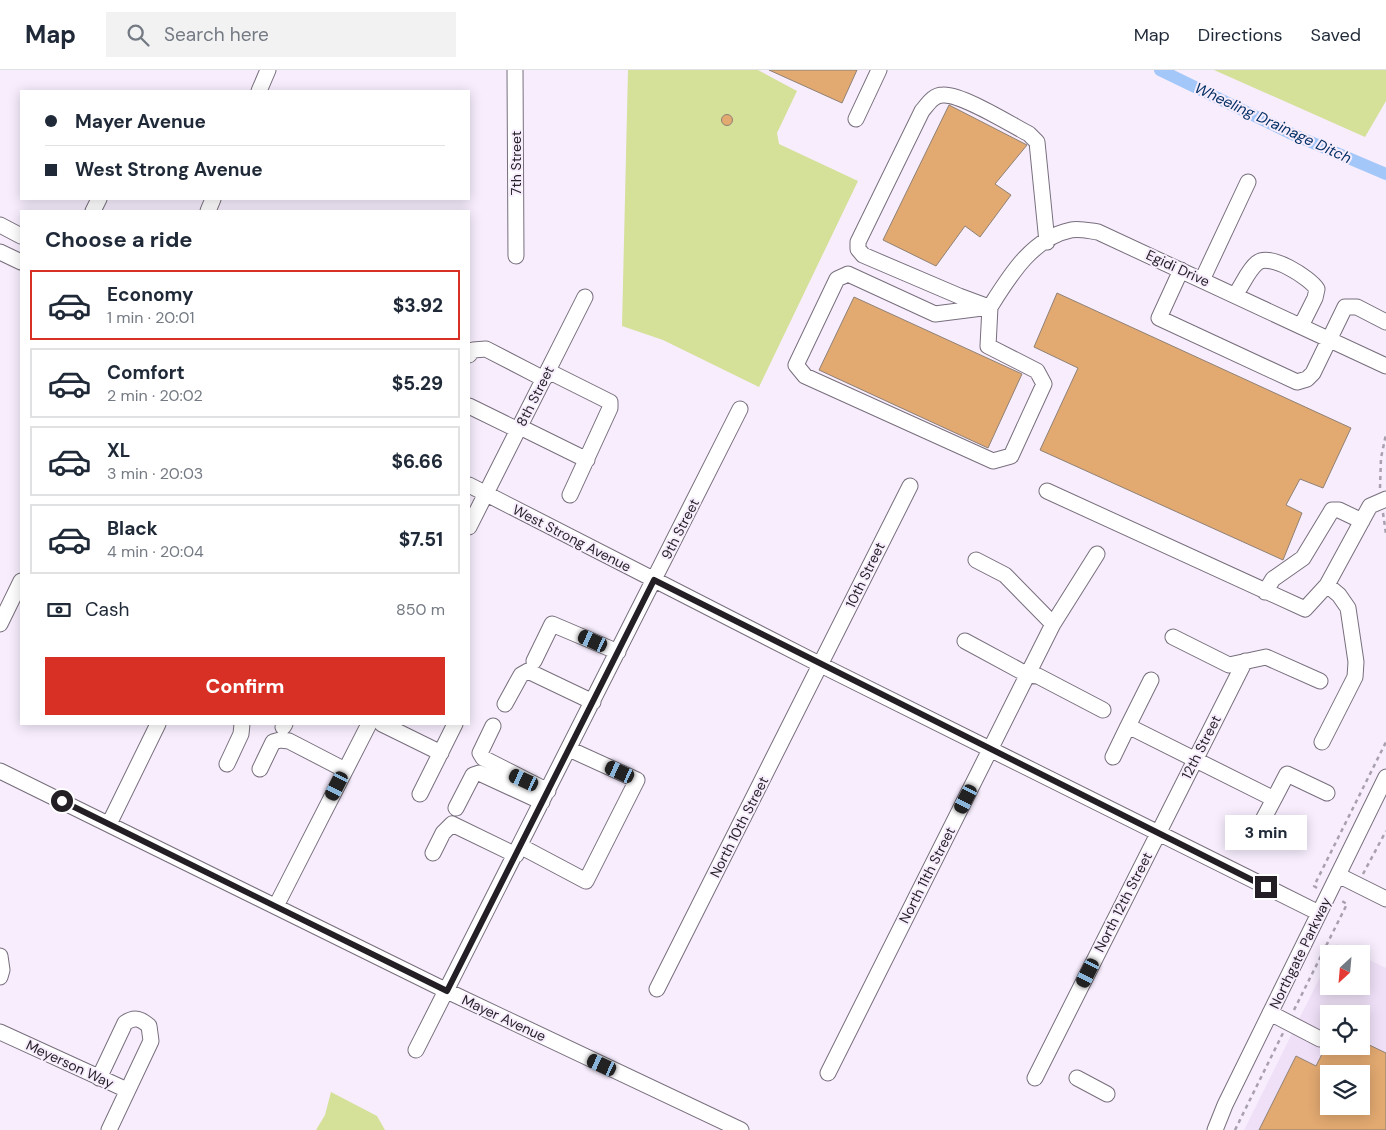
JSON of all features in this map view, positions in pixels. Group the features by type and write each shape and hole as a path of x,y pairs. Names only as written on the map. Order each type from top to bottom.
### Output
{"street":[{"path":"259,90 268,70"},
{"name":"7th Street","path":"515,70 516,256"},
{"path":"856,119 879,70"},
{"path":"990,307 958,296 863,255 858,249 858,242 922,111 931,100 941,95 960,99 1028,134 1037,142 1047,242"},
{"path":"1202,280 1248,182"},
{"path":"0,225 20,235"},
{"name":"Egidi Drive","path":"990,307 1021,260 1047,242 1071,230 1098,232 1386,366"},
{"path":"0,252 20,262"},
{"path":"1235,295 1257,262 1267,259 1277,262 1312,281 1317,289 1315,298 1301,326"},
{"path":"1181,270 1159,318 1298,382 1307,379 1313,373 1342,311 1350,306 1386,322"},
{"path":"848,274 935,314 990,307 988,346 1037,370 1044,384 1011,456 993,461 805,376 796,365 837,279 848,274"},
{"name":"8th Street","path":"470,525 585,298"},
{"path":"470,353 472,350 486,349 610,402 610,408 570,496"},
{"path":"470,406 587,460"},
{"name":"9th Street","path":"416,1050 740,409"},
{"name":"West Strong Avenue","path":"470,486 821,665 1319,913"},
{"name":"10th Street","path":"821,665 910,486"},
{"path":"1047,492 1268,594 1305,609 1327,585 1370,506 1383,500"},
{"path":"1268,594 1274,579 1304,558 1332,510 1339,510 1362,521"},
{"name":"North 11th Street","path":"828,1072 1053,624 1097,554"},
{"path":"976,560 1005,575 1053,624"},
{"path":"0,624 20,583"},
{"path":"1322,742 1355,676 1356,662 1348,608 1327,585"},
{"path":"534,661 552,624 618,652"},
{"path":"1173,637 1229,665 1266,657 1320,681"},
{"path":"965,641 1028,675 1038,676 1103,710"},
{"name":"12th Street","path":"1158,834 1245,661"},
{"name":"North 10th Street","path":"657,989 821,665"},
{"path":"505,704 520,675 528,671 593,702"},
{"path":"1113,757 1151,680"},
{"path":"109,824 158,725"},
{"path":"227,764 241,734 242,725"},
{"path":"276,906 368,725"},
{"path":"384,725 441,753"},
{"path":"420,794 455,725"},
{"path":"493,726 480,752 483,758 545,797"},
{"path":"1128,726 1274,799"},
{"path":"260,769 273,742 280,740 289,741 345,770"},
{"path":"434,853 443,833 452,824 586,881 637,780 569,749"},
{"name":"Mayer Avenue","path":"0,771 447,991 741,1130"},
{"path":"456,808 473,775 479,772 545,797"},
{"path":"1258,832 1286,774 1327,793"},
{"name":"Northgate Parkway","path":"1216,1130 1225,1105 1385,782"},
{"name":"North 12th Street","path":"1034,1078 1158,834"},
{"path":"1338,875 1386,899"},
{"path":"0,956 2,970 0,977"},
{"path":"1270,1013 1320,1039"},
{"path":"99,1078 121,1027 132,1018 141,1019 150,1026 151,1041 128,1090"},
{"name":"Meyerson Way","path":"0,1032 128,1090 109,1130"},
{"path":"1077,1078 1107,1094"}],"path":[{"path":"1386,434 1379,481 1386,534"},
{"path":"1347,904 1386,831"}],"shaded area":[{"path":"1370,960 1386,968 1386,1130 1244,1130 1320,977 1320,995 1370,995"}],"green space":[{"path":"628,70 758,70 797,91 777,133 779,144 858,181 759,387 663,340 622,326"},
{"path":"1214,70 1386,70 1386,101 1365,137"},
{"path":"331,1092 377,1116 385,1130 316,1130 325,1115"}],"building":[{"path":"769,70 857,70 842,103"},
{"path":"949,105 1027,145 995,184 1011,195 980,237 965,226 936,266 883,240"},
{"path":"727,114 733,120 727,126 721,120"},
{"path":"1057,293 1351,428 1323,488 1300,479 1286,505 1302,513 1283,560 1040,450 1078,368 1034,347"},
{"path":"854,297 1022,374 988,448 819,370"},
{"path":"1370,1045 1386,1053 1386,1130 1259,1130 1296,1056 1316,1066 1322,1055 1370,1055"}],"waterway":[{"name":"Wheeling Drainage Ditch","path":"1160,70 1292,134 1386,174"}],"route":[{"path":"62,801 447,991 654,580 1266,887"}]}
